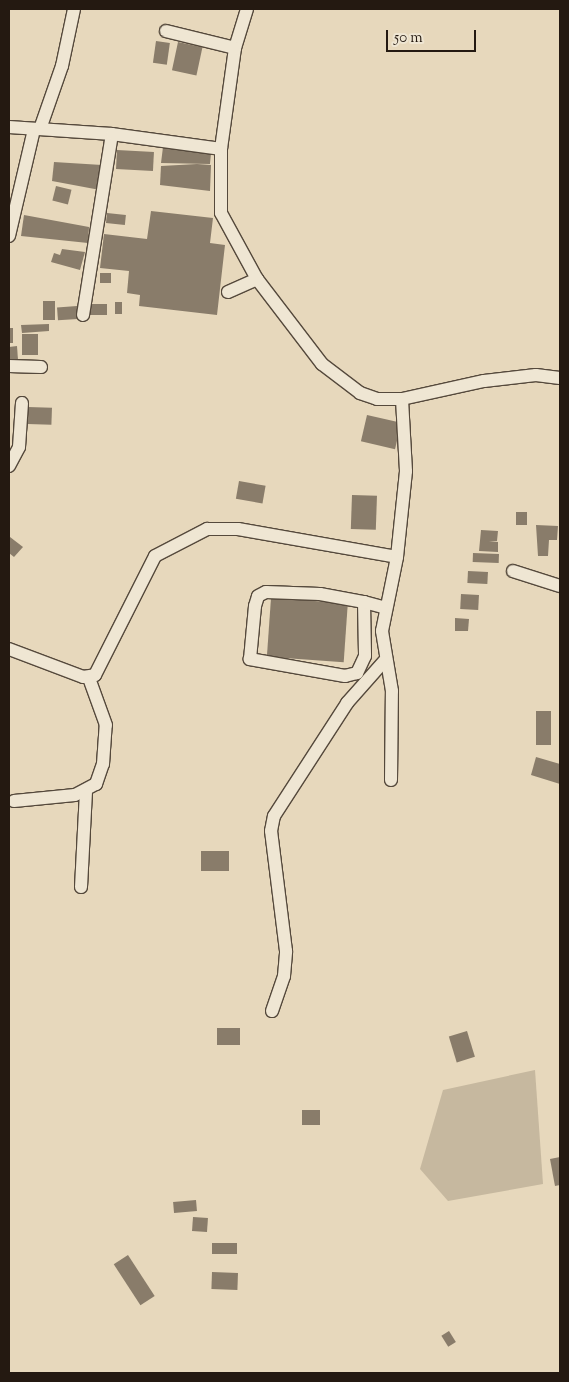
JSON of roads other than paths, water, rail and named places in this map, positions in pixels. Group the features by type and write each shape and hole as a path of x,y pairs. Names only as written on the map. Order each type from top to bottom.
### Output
{"street":[{"path":"9,236 37,129 62,66 74,9"},
{"path":"247,9 235,48 221,149 221,213 257,279 333,374 368,396 402,398 484,381 536,376 560,378"},
{"path":"166,32 235,48"},
{"path":"9,127 112,134 221,149"},
{"path":"84,315 112,134"},
{"path":"228,292 257,279"},
{"path":"9,366 41,366"},
{"path":"391,780 392,691 386,658 386,608 397,557 406,471 402,398"},
{"path":"9,466 19,447 22,403"},
{"path":"89,678 98,670 145,570 156,556 188,535 207,529 238,529 397,557"},
{"path":"513,571 560,586"},
{"path":"364,602 365,656 357,673 336,675 250,659 258,596 266,592 320,594 364,602 386,608"},
{"path":"9,649 89,678 103,710 106,741 99,778 86,790 46,800 14,801"},
{"path":"272,1011 284,976 286,950 271,838 274,816 347,703 386,658"},
{"path":"81,886 86,790"}]}
